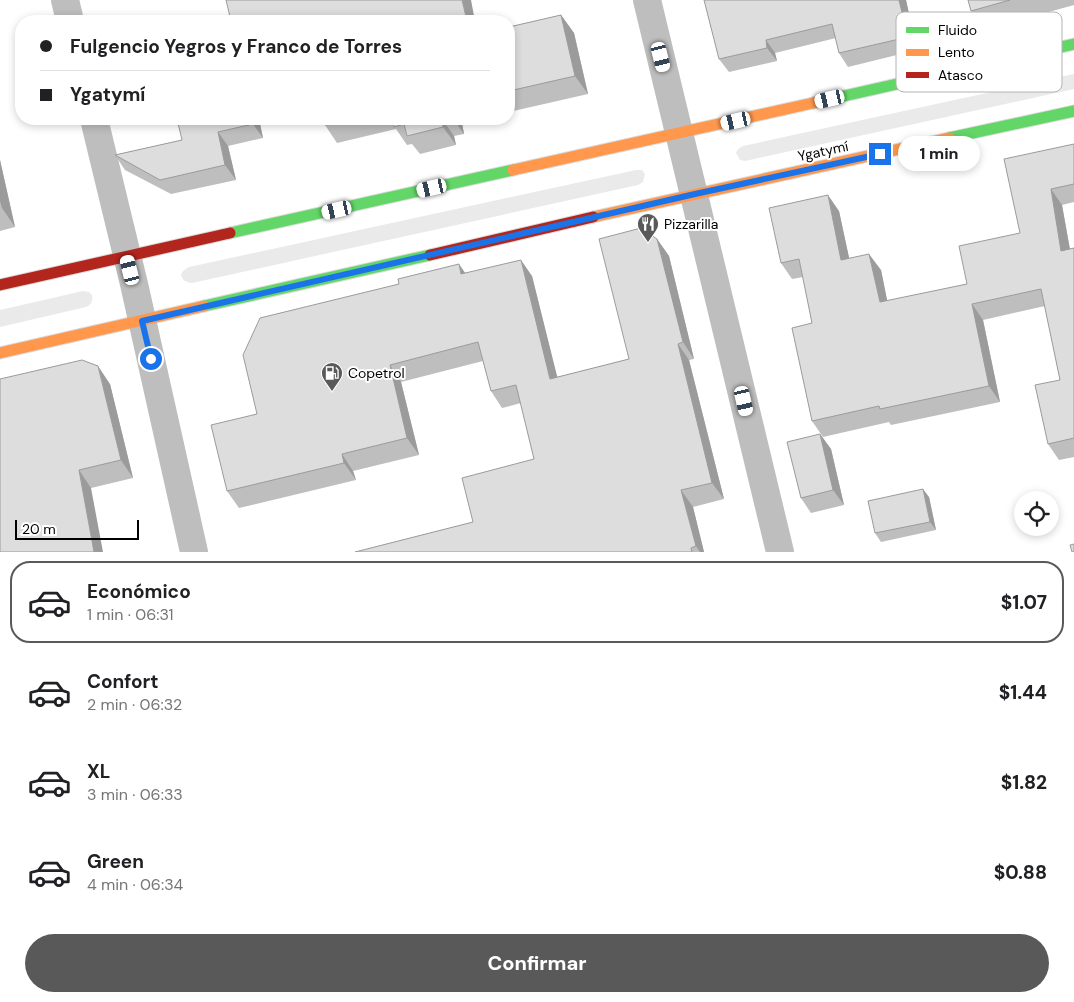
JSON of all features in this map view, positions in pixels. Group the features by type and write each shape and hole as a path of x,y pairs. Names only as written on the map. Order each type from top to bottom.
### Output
{"main road":[{"path":"0,285 896,84"},
{"name":"Ygatymí","path":"0,353 695,194 1074,111"}],"street":[{"path":"65,0 69,15"},
{"path":"647,0 780,552"},
{"path":"95,125 194,552"}],"shaded area":[{"path":"1074,74 1074,89 1062,92 1062,77"},
{"path":"991,92 1060,92 745,161 740,160 736,153 743,146"},
{"path":"642,170 645,174 643,182 638,185 192,283 185,281 181,275 189,267"},
{"path":"83,291 89,292 92,295 92,302 86,307 0,327 0,310"}],"building":[{"path":"226,0 462,0 466,15 230,15"},
{"path":"704,0 899,0 902,12 896,12 896,40 839,53 832,24 766,40 767,48 719,59"},
{"path":"968,0 1010,0 971,11"},
{"path":"561,15 575,76 515,90 515,26"},
{"path":"178,125 249,125 218,132 225,165 160,180 115,155 182,140"},
{"path":"404,125 443,125 443,127 407,136"},
{"path":"1074,144 1074,184 1051,189 1061,251 1074,248 1074,438 1048,444 1035,385 1060,380 1041,289 972,304 989,386 880,409 879,406 812,421 792,328 812,323 799,259 781,263 769,208 828,195 841,260 869,254 880,302 967,284 959,246 1020,233 1004,159"},
{"path":"641,228 657,239 683,342 678,344 712,483 681,490 696,546 691,548 692,552 355,552 473,522 462,478 534,459 516,385 491,391 478,342 390,365 407,438 342,454 344,463 227,491 211,425 257,414 243,355 260,318 399,284 398,279 459,264 461,274 521,260 550,379 629,359 599,239"},
{"path":"82,360 98,366 121,460 79,470 94,552 0,552 0,379"},
{"path":"820,434 833,490 801,498 787,442"},
{"path":"923,489 930,522 875,533 868,501"},
{"path":"1074,544 1074,552 1072,552 1070,545"}],"traffic: fast":[{"path":"1062,47 1074,44"},
{"path":"813,103 896,84"},
{"path":"949,138 1074,111"},
{"path":"230,233 513,170"},
{"path":"204,306 430,255"}],"traffic: slow":[{"path":"513,170 813,103"},
{"path":"593,217 949,138"},
{"path":"0,353 204,306"}],"traffic: jam":[{"path":"430,255 593,217"},
{"path":"0,285 230,233"}],"place":[{"name":"Pizzarilla","path":"648,243"},
{"name":"Copetrol","path":"332,392"}],"route":[{"path":"151,359 142,321 695,194 880,154"}]}
